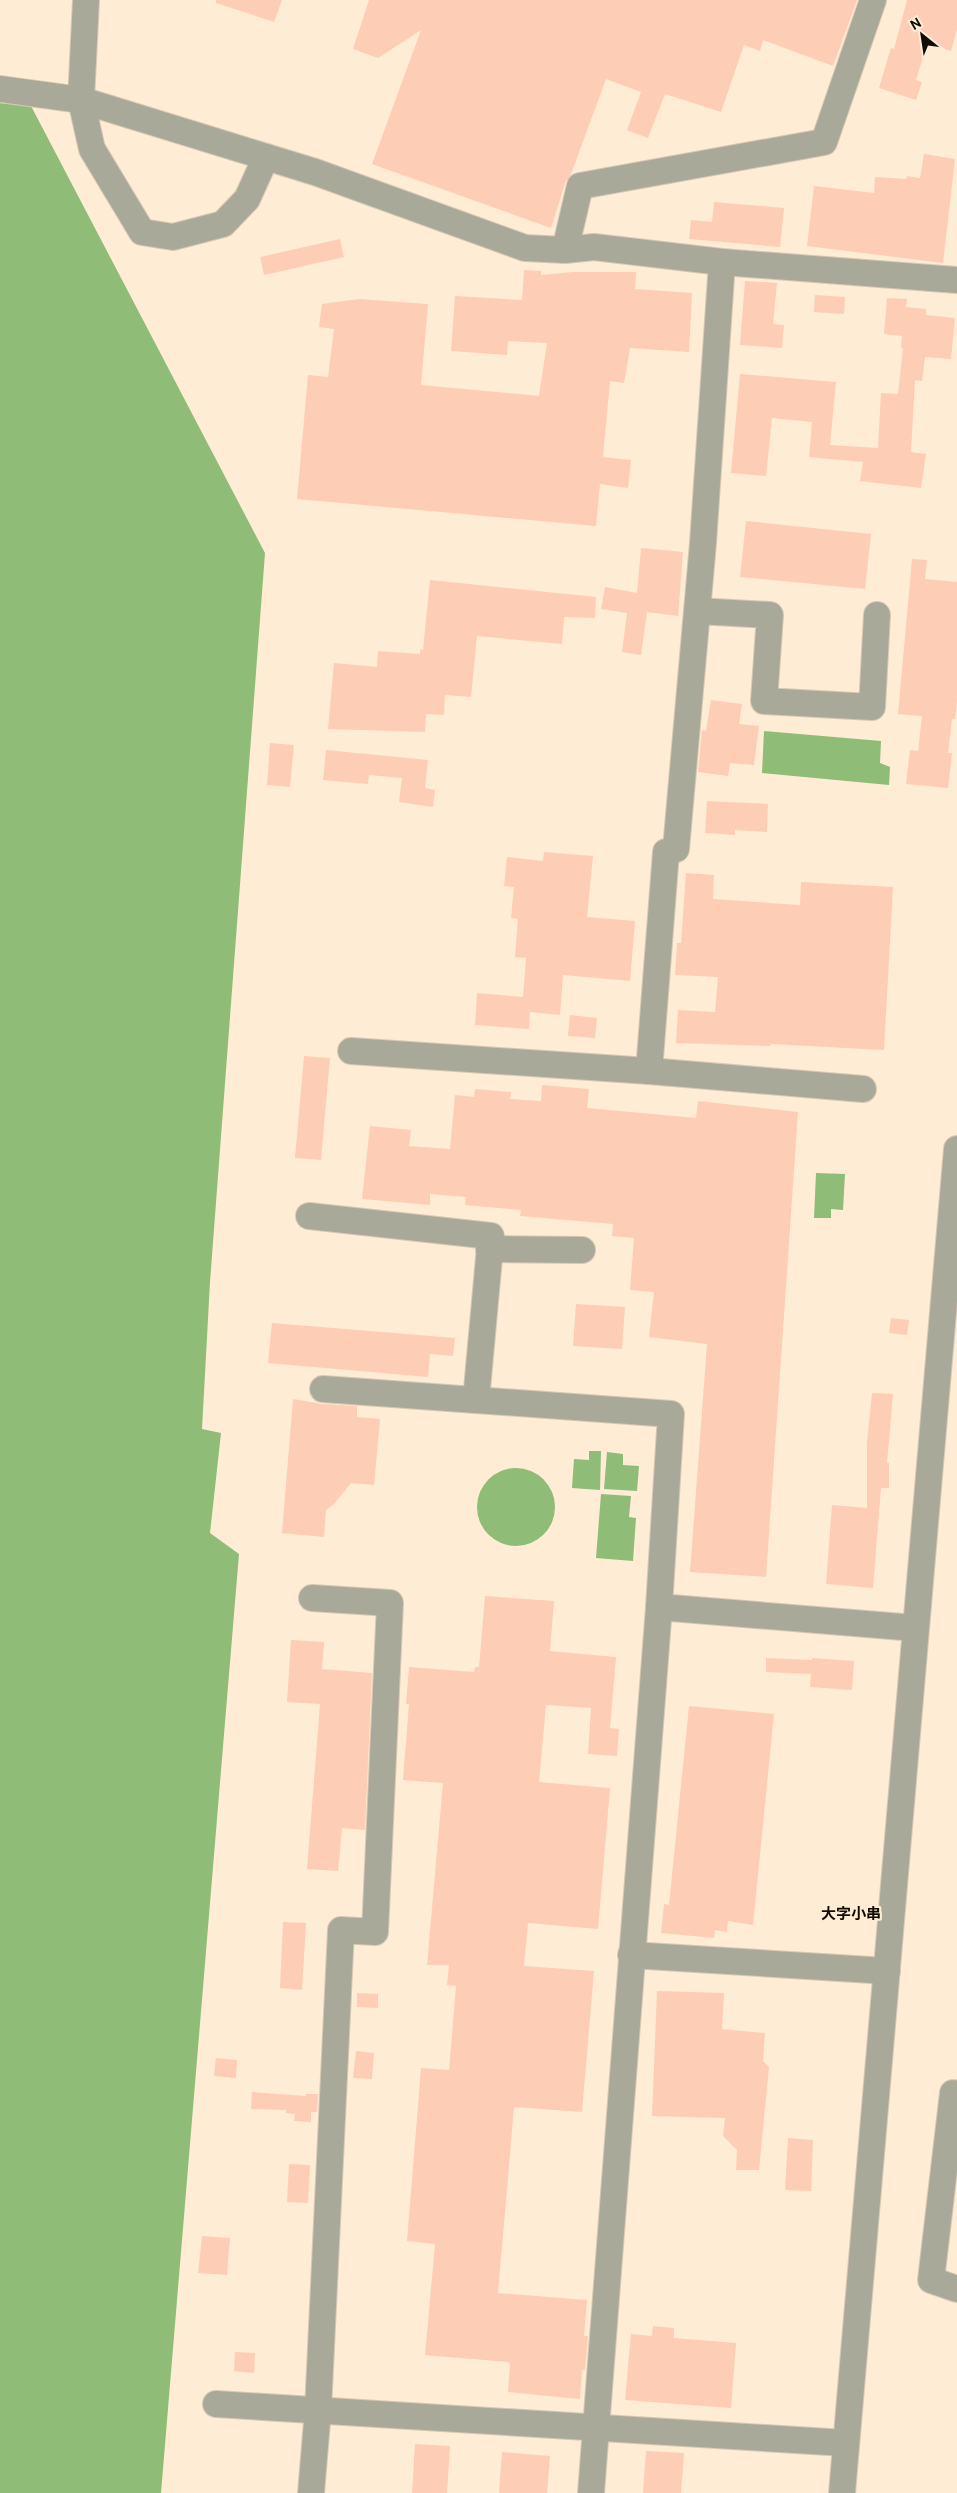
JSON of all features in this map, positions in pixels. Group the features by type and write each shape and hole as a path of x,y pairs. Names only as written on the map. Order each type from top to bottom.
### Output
{"lane":[{"path":"86,0 81,100 92,149 142,232 173,237 223,224 247,199 266,157"},
{"path":"565,250 580,186 824,142 873,0"},
{"path":"0,88 81,100 315,172 525,248 565,250 594,248 722,262 957,280"},
{"path":"649,1071 666,852 676,849 697,611 722,262"},
{"path":"697,611 770,615 764,701 872,707 878,615"},
{"path":"351,1051 649,1071 863,1089"},
{"path":"847,2487 845,2443 957,1149"},
{"path":"309,1216 491,1236 476,1400"},
{"path":"489,1249 582,1250"},
{"path":"323,1389 671,1414 659,1607 631,1955 598,2427 591,2493"},
{"path":"311,2493 318,2410 341,1930 375,1932 390,1604 312,1598"},
{"path":"659,1607 915,1628"},
{"path":"631,1955 887,1971"},
{"path":"957,2094 953,2093 932,2280 957,2289"},
{"path":"216,2404 845,2443"}],"shaded area":[{"path":"0,103 31,106 265,553 210,1282 202,1429 221,1433 210,1533 239,1554 161,2493 0,2493"},
{"path":"764,731 881,741 880,763 890,767 889,785 762,773"},
{"path":"816,1173 845,1174 843,1210 831,1209 831,1218 814,1218"},
{"path":"589,1451 601,1451 600,1490 572,1488 574,1459 589,1460"},
{"path":"607,1452 623,1454 623,1465 639,1466 637,1491 604,1489"},
{"path":"516,1468 531,1471 548,1485 552,1492 555,1507 552,1522 538,1539 531,1543 516,1546 501,1543 484,1529 480,1522 477,1507 480,1492 494,1475 501,1471"},
{"path":"601,1494 631,1496 629,1517 636,1518 633,1561 596,1558"}],"building":[{"path":"216,0 282,0 274,22 216,3"},
{"path":"369,0 857,0 833,66 763,40 760,51 744,45 721,112 665,94 648,138 627,130 641,92 606,79 571,174 565,183 551,228 372,164 421,30 378,58 353,49"},
{"path":"907,0 957,0 957,29 951,51 927,44 916,80 922,82 916,100 879,88 891,48 894,49"},
{"path":"924,154 955,159 943,263 807,246 814,186 874,193 875,177 906,179 907,176 920,178"},
{"path":"714,202 784,208 780,247 689,239 691,220 712,222"},
{"path":"340,239 344,257 264,275 260,257"},
{"path":"524,270 541,271 541,275 573,272 636,272 635,289 692,293 689,352 630,348 624,383 610,381 603,457 631,460 628,488 600,484 596,526 297,499 308,375 328,377 334,329 319,327 322,304 359,299 428,304 421,385 539,396 547,343 508,341 507,355 451,351 455,296 522,300"},
{"path":"745,281 777,283 773,324 784,325 782,348 740,345"},
{"path":"815,295 845,297 844,314 814,312"},
{"path":"887,298 907,299 906,307 926,309 926,315 955,318 951,359 925,357 922,381 915,380 911,452 926,454 921,488 860,481 863,462 809,457 812,422 772,418 766,476 731,473 740,374 836,382 830,445 878,448 881,393 898,394 903,348 901,348 902,336 884,334"},
{"path":"746,521 871,534 865,589 740,577"},
{"path":"641,548 683,552 678,616 647,612 641,655 622,652 627,613 601,609 605,587 637,593"},
{"path":"912,559 927,560 925,579 957,582 957,701 955,719 952,719 948,753 952,753 948,788 906,784 910,750 918,751 922,716 898,714"},
{"path":"430,580 596,597 595,618 564,617 562,644 477,636 471,697 445,695 444,715 426,714 425,732 328,729 334,663 377,667 378,651 420,654 420,649 423,650"},
{"path":"711,700 742,704 739,724 759,726 754,765 730,763 728,776 698,772 702,730 706,731"},
{"path":"270,743 294,745 290,787 267,785"},
{"path":"326,750 428,760 425,788 435,790 433,807 399,802 402,778 369,775 368,784 323,780"},
{"path":"707,801 768,804 767,832 735,830 735,835 705,833"},
{"path":"544,852 593,856 587,917 635,921 630,981 563,975 560,1015 530,1012 529,1029 475,1025 477,993 523,997 526,958 515,957 518,919 511,918 514,887 504,886 507,857 543,861"},
{"path":"686,873 714,875 713,899 800,905 801,882 893,887 884,1050 771,1044 770,1046 676,1043 678,1010 715,1012 718,977 675,975 677,943 681,943"},
{"path":"570,1015 597,1018 595,1038 568,1036"},
{"path":"304,1056 330,1058 321,1160 295,1158"},
{"path":"542,1085 589,1089 587,1108 696,1118 698,1101 798,1112 766,1577 690,1572 707,1344 649,1337 654,1292 630,1290 634,1238 612,1236 613,1224 520,1216 521,1210 465,1205 466,1197 430,1194 430,1205 362,1199 370,1126 411,1130 409,1146 450,1149 455,1095 474,1097 475,1089 511,1092 510,1099 541,1101"},
{"path":"576,1304 625,1307 622,1349 573,1346"},
{"path":"891,1318 909,1320 907,1335 889,1333"},
{"path":"272,1323 455,1338 453,1356 430,1354 428,1377 268,1363"},
{"path":"872,1393 893,1394 887,1463 889,1463 889,1488 881,1488 873,1588 826,1584 832,1505 867,1508 867,1442"},
{"path":"293,1399 322,1404 357,1406 357,1417 380,1419 374,1485 351,1483 334,1504 326,1510 324,1537 282,1533"},
{"path":"485,1596 554,1601 550,1651 616,1657 610,1728 619,1729 617,1756 588,1754 591,1708 546,1705 539,1782 610,1788 598,1929 528,1923 524,1966 594,1971 582,2112 514,2107 498,2293 587,2300 584,2336 588,2336 585,2370 582,2370 580,2399 508,2392 510,2364 508,2362 425,2355 435,2244 407,2241 421,2068 449,2070 456,1986 447,1985 449,1965 427,1965 443,1783 403,1780 409,1704 406,1704 409,1667 474,1672 475,1667 479,1667"},
{"path":"291,1640 324,1642 322,1669 372,1673 365,1830 342,1828 338,1871 307,1869 320,1704 287,1702"},
{"path":"766,1658 812,1660 812,1658 854,1661 852,1690 810,1687 811,1674 766,1672"},
{"path":"689,1706 774,1714 753,1925 728,1921 727,1932 715,1930 714,1938 661,1933 664,1904 669,1905"},
{"path":"283,1922 306,1923 302,1990 280,1988"},
{"path":"657,1991 724,1993 722,2029 765,2033 763,2061 769,2067 759,2170 736,2170 737,2150 723,2136 725,2118 652,2116"},
{"path":"357,1993 378,1994 378,2008 357,2007"},
{"path":"356,2051 374,2053 372,2079 353,2078"},
{"path":"216,2058 237,2060 236,2078 214,2076"},
{"path":"252,2092 306,2096 306,2094 318,2094 317,2112 311,2112 311,2122 294,2121 295,2114 286,2113 286,2110 251,2109"},
{"path":"788,2138 813,2140 811,2191 785,2190"},
{"path":"289,2164 310,2165 308,2203 287,2202"},
{"path":"202,2236 230,2238 227,2275 198,2273"},
{"path":"653,2326 674,2328 674,2338 736,2343 731,2408 625,2400 631,2334 652,2336"},
{"path":"235,2352 255,2353 254,2373 234,2371"},
{"path":"415,2444 450,2446 447,2493 412,2493"},
{"path":"646,2451 684,2453 681,2493 643,2493"},
{"path":"502,2452 550,2456 547,2493 499,2493"}],"district":[{"name":"大字小串","path":"851,1915"}]}
